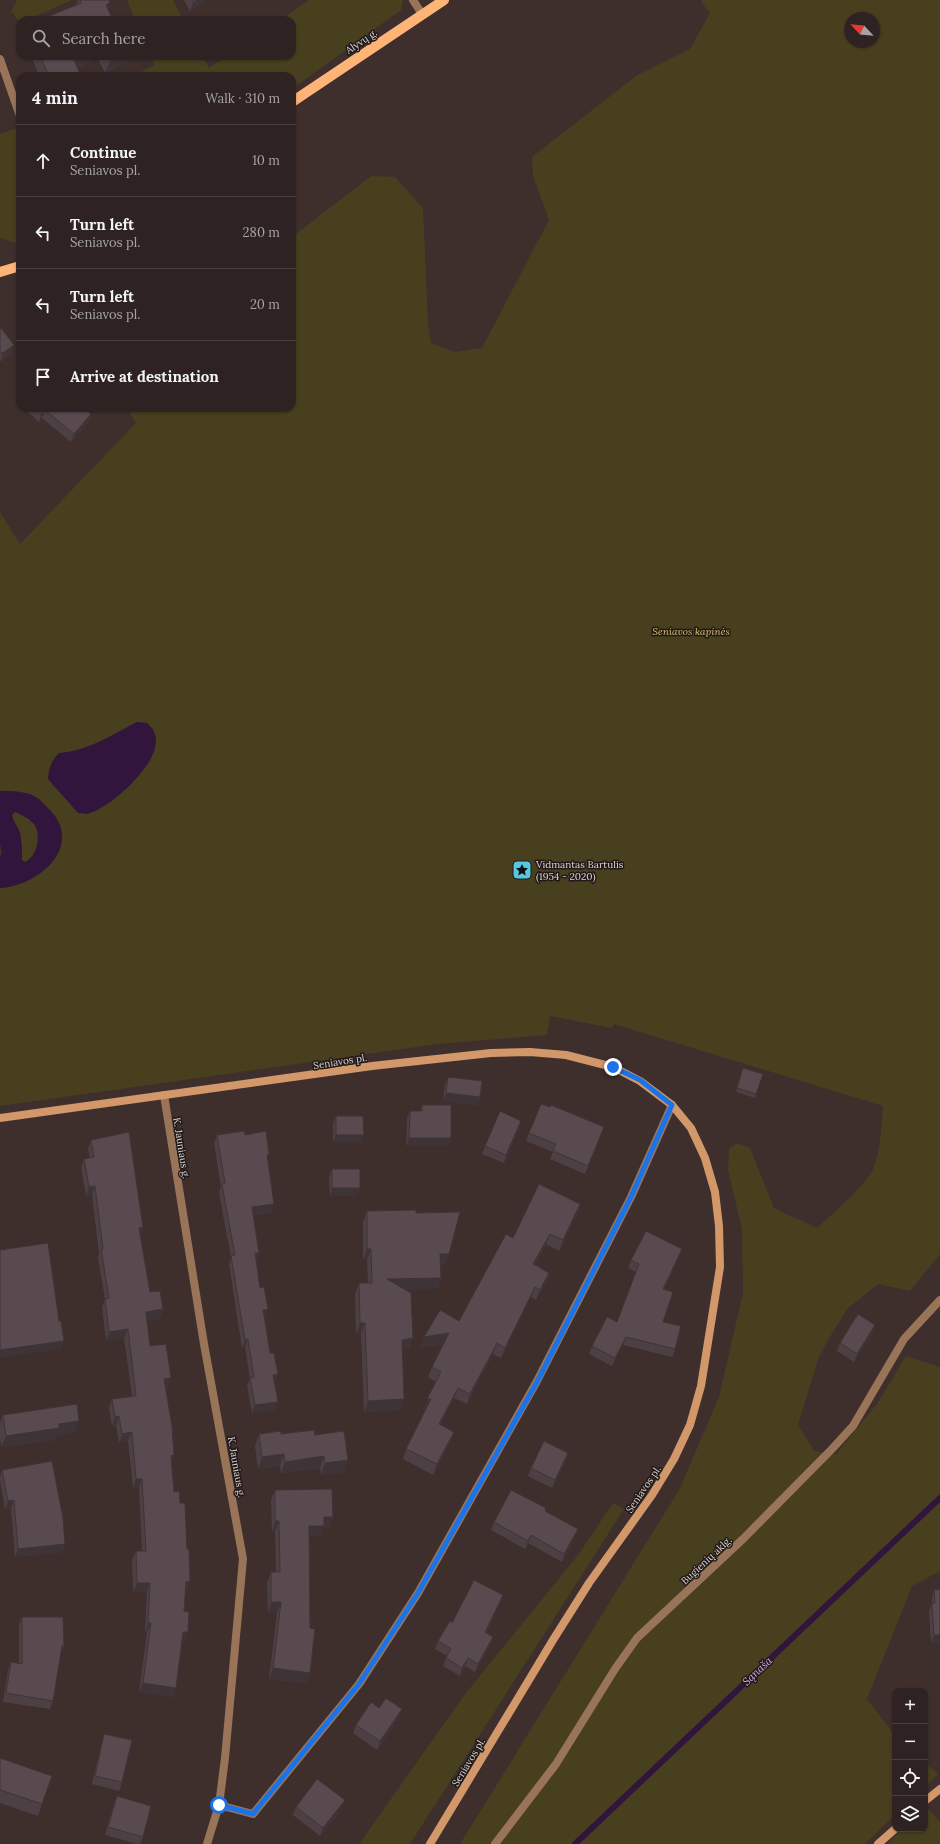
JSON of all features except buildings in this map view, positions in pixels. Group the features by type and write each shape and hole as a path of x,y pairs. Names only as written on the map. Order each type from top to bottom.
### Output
{"main road":[{"name":"Alyvų g.","path":"296,99 444,0"},
{"path":"0,272 16,267"},
{"name":"Seniavos pl.","path":"0,1118 372,1066 491,1053 530,1052 566,1055 613,1067 640,1080 672,1105 691,1128 705,1158 715,1192 719,1226 720,1267 701,1386 690,1425 674,1459 652,1495 589,1583 430,1844"},
{"path":"928,1799 940,1789"},
{"path":"878,1844 892,1832"}],"street":[{"path":"413,0 422,14"},
{"path":"0,59 16,105"},
{"name":"K. Jauniaus g.","path":"164,1095 204,1344 243,1559 219,1805 207,1844"},
{"path":"219,1805 253,1814 359,1684 422,1586 537,1382 631,1197 672,1105"},
{"name":"Bugienių aklg.","path":"495,1844 556,1764 636,1638 743,1539 854,1426 904,1339 940,1300"}],"green space":[{"path":"17,0 72,0 36,16 16,16 16,18 11,11"},
{"path":"127,0 173,0 181,16 133,16"},
{"path":"309,0 403,0 401,10 296,86 296,72 141,72 155,65 153,60 205,60 209,68 221,60 296,60 296,16 286,16"},
{"name":"Seniavos kapinės","path":"702,0 940,0 940,1254 910,1291 878,1284 847,1309 818,1359 798,1425 814,1451 836,1454 877,1404 906,1356 940,1367 940,1571 912,1586 867,1699 892,1732 892,1818 865,1844 460,1844 679,1490 719,1397 743,1293 742,1229 728,1170 729,1149 737,1143 750,1148 774,1208 817,1228 857,1191 874,1167 878,1153 883,1106 614,1024 612,1028 550,1016 547,1035 438,1044 0,1106 0,888 10,887 60,850 19,792 0,791 0,512 20,544 136,423 129,412 296,412 296,234 371,176 395,177 423,208 428,323 431,343 455,352 482,348 549,220 533,176 532,157 636,76 690,49 710,13 701,2","holes":["137,722 147,723 154,730 156,742 150,762 129,786 111,802 78,813 61,792 52,785 59,753 70,752 90,746"]},
{"path":"16,128 16,243 0,238 0,134"},
{"path":"15,812 32,822 38,834 35,851 24,863 22,860 22,843 20,833 12,815"},
{"path":"613,1503 624,1509 410,1844 359,1844 466,1693 578,1555"},
{"path":"928,1766 938,1774 928,1784"},
{"path":"928,1808 940,1822 940,1844 887,1844 900,1832 928,1832"}],"shaded area":[{"path":"137,722 147,723 155,736 156,741 154,751 149,762 130,785 108,804 87,814 78,813 48,779 52,762 59,753 70,752 90,746"},
{"path":"0,791 23,792 40,800 58,821 62,835 60,848 54,861 43,871 30,880 0,888 0,857 2,852 0,844","holes":["15,812 32,822 38,834 37,845 33,856 25,862 22,860 22,843 20,833 13,820 12,815"]}],"waterway":[{"name":"Sąnaša","path":"575,1844 940,1498"}],"place":[{"name":"Vidmantas Bartulis (1954 - 2020)","path":"522,870"}],"route":[{"path":"219,1805 253,1814 359,1684 418,1593 537,1382 631,1197 672,1105 640,1080 613,1067"}]}
